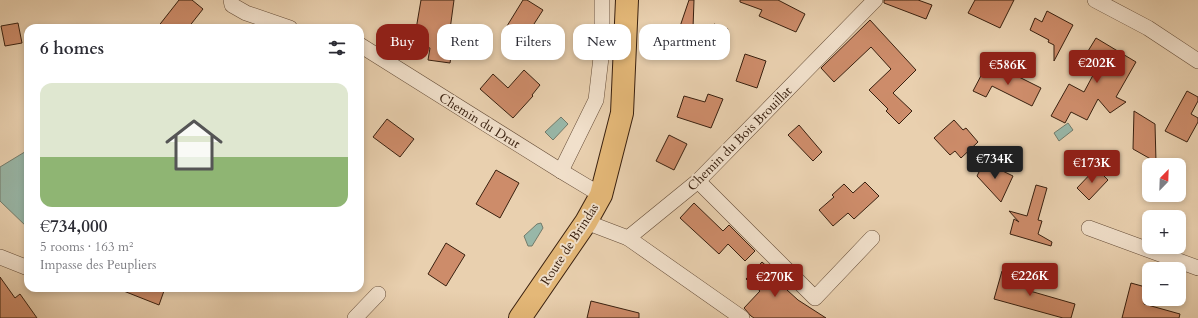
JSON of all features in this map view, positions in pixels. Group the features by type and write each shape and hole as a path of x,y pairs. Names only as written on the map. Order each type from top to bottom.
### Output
{"main road":[{"name":"Route de Brindas","path":"520,318 586,222 601,195 622,113 627,0"}],"street":[{"path":"231,0 232,5 246,13 278,24"},
{"path":"561,171 596,100 602,49 602,0"},
{"name":"Chemin du Bois Brouillat","path":"628,238 698,181 875,0"},
{"path":"1095,0 1148,28 1198,61"},
{"name":"Chemin du Drut","path":"364,48 601,195"},
{"path":"698,181 815,298 872,238"},
{"path":"586,222 628,238 742,318"},
{"path":"1089,228 1198,268"},
{"path":"0,257 24,266"},
{"path":"355,318 378,294"}],"shaded area":[{"path":"561,117 568,124 553,140 545,132"},
{"path":"1068,123 1073,130 1059,141 1054,133"},
{"path":"24,152 24,224 0,201 0,167"},
{"path":"541,223 543,228 532,246 528,246 524,236 537,224"}],"building":[{"path":"179,0 192,0 203,9 191,24 160,24"},
{"path":"421,0 454,0 451,24 437,24 437,60 450,60 450,63 428,60 430,48 429,24 417,24"},
{"path":"523,0 527,0 543,10 534,24 508,24"},
{"path":"689,0 694,0 693,24 681,24"},
{"path":"740,0 778,0 805,14 796,32 759,16 762,10 740,2"},
{"path":"884,0 918,0 932,5 926,19 884,3"},
{"path":"975,0 1014,0 1000,28 968,13"},
{"path":"1047,11 1073,25 1054,61 1054,45 1048,42 1049,40 1030,30 1035,18 1042,22"},
{"path":"870,20 916,70 893,93 912,111 899,124 886,111 888,109 869,90 891,69 871,47 834,82 821,68"},
{"path":"18,23 22,43 5,46 1,26"},
{"path":"1096,38 1136,62 1116,97 1126,102 1110,113 1098,99 1087,120 1071,112 1065,123 1051,116 1069,84 1084,92 1099,64 1085,56"},
{"path":"745,54 766,61 757,88 736,81"},
{"path":"999,67 1041,88 1032,106 992,86 986,97 973,91 984,70 995,75"},
{"path":"524,70 540,85 532,95 533,96 513,118 480,89 493,74 508,88"},
{"path":"1187,91 1198,97 1198,101 1191,114 1198,118 1198,122 1187,142 1165,131"},
{"path":"708,94 723,99 711,128 677,117 684,96 705,102"},
{"path":"1134,111 1155,124 1156,158 1149,158 1133,149"},
{"path":"387,119 414,139 400,157 373,137"},
{"path":"954,120 963,130 966,128 978,142 961,158 955,151 950,155 934,138"},
{"path":"799,125 822,152 813,161 788,135"},
{"path":"669,135 687,144 674,170 656,161"},
{"path":"984,162 1013,176 1001,202 977,176"},
{"path":"1096,168 1108,180 1089,200 1077,188"},
{"path":"496,170 519,183 500,218 476,204"},
{"path":"865,182 879,196 854,219 848,213 833,226 819,210 834,197 832,195 844,184 853,193"},
{"path":"1036,185 1047,188 1038,220 1042,221 1038,234 1052,242 1051,246 1010,234 1014,219 1019,222 1009,211 1027,216"},
{"path":"694,203 723,231 729,225 755,251 745,261 728,244 719,254 680,218"},
{"path":"446,243 465,255 446,286 428,274"},
{"path":"762,262 790,287 787,290 798,300 826,318 754,318 751,316 744,308 760,291 746,279"},
{"path":"1002,271 1033,280 1030,291 1075,304 1071,318 1063,318 994,299"},
{"path":"0,277 15,298 20,294 37,318 0,318"},
{"path":"1131,283 1142,286 1142,306 1151,306 1180,314 1179,318 1122,318"},
{"path":"126,292 164,292 159,305"},
{"path":"591,301 639,313 639,318 587,318"}]}
